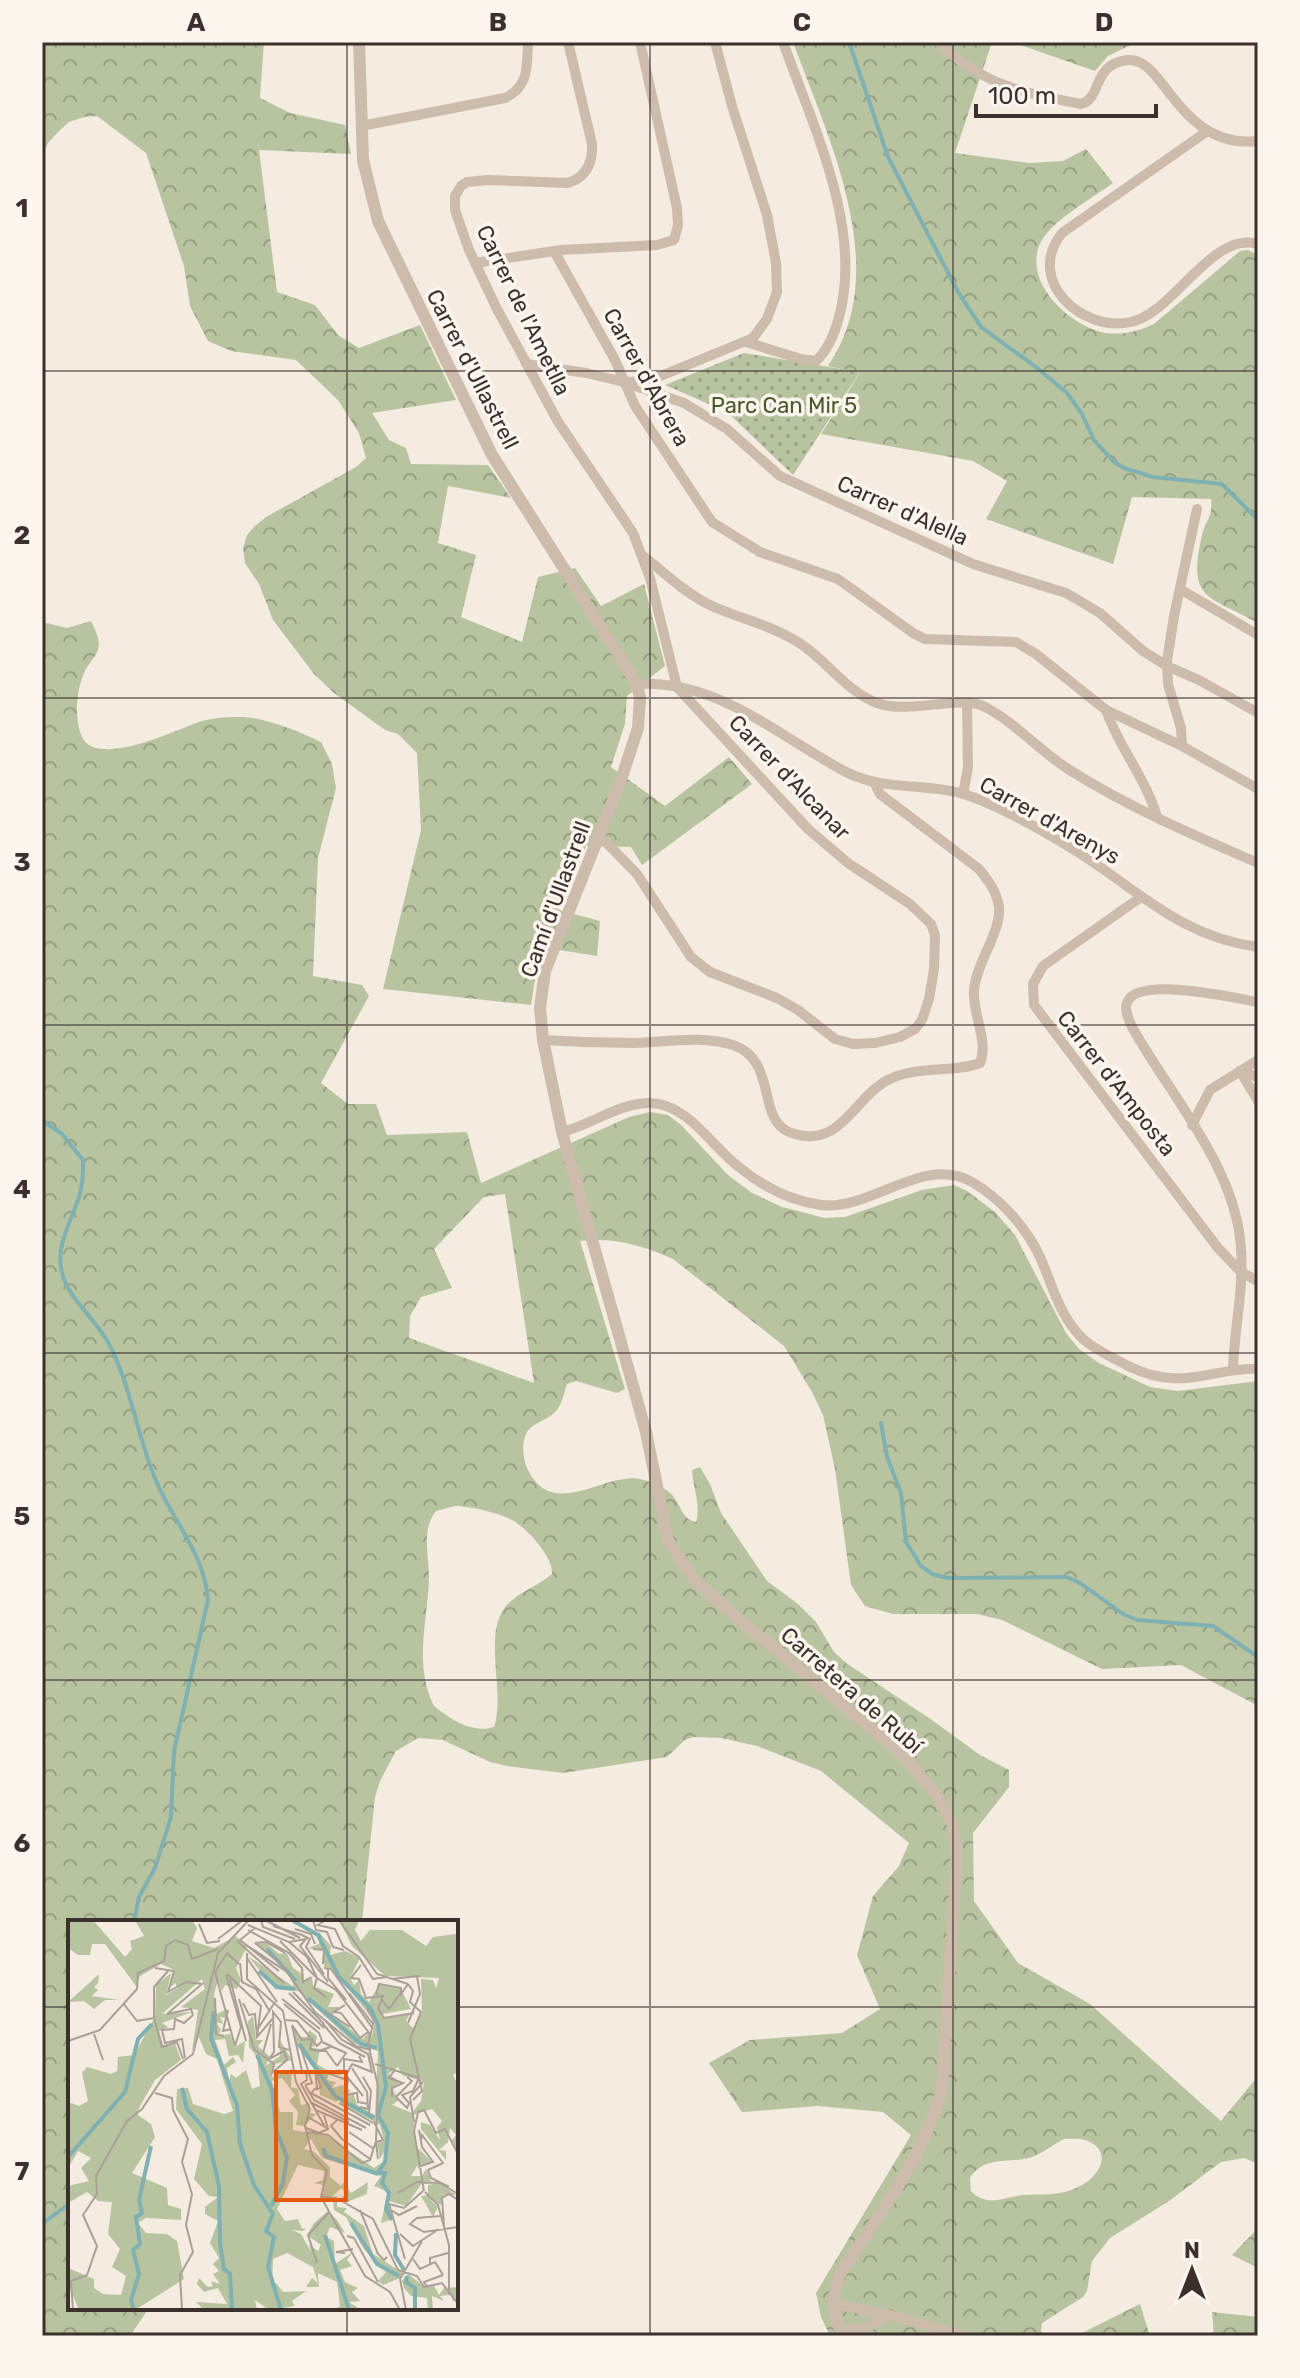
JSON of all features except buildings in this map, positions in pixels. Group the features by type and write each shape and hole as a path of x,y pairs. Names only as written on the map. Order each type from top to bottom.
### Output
{"street":[{"name":"Carrer d'Ullastrell","path":"359,42 365,176 378,221 492,455 637,684"},
{"path":"361,126 505,98 515,93 524,82 528,42"},
{"name":"Carrer de l'Ametlla","path":"568,42 592,144 587,170 568,183 467,182 455,196 455,210 475,263 526,364 557,420 633,533 643,556 677,687"},
{"path":"475,263 554,251 657,245 674,240 677,208 640,42"},
{"path":"624,382 651,380 746,342 761,329 772,306 778,281 767,215 715,42"},
{"path":"746,342 816,361 837,325 846,289 839,209 783,42"},
{"path":"938,42 976,74 1015,90 1081,104 1092,97 1102,73 1110,66 1130,59 1139,61 1206,132 1235,141 1258,141"},
{"path":"1206,132 1062,233 1050,250 1051,281 1071,305 1089,317 1114,324 1135,322 1229,246 1244,241 1258,244"},
{"name":"Carrer d'Abrera","path":"554,251 653,436 703,511 721,529 760,552 838,579 925,639 1016,642 1036,654 1106,710 1182,746 1258,789"},
{"name":"Carrer d'Alella","path":"526,364 624,382 684,403 714,419 780,476 973,564 1066,593 1100,613 1143,651 1258,713"},
{"path":"1182,746 1167,666 1197,509"},
{"path":"643,556 708,604 770,628 800,644 841,680 877,703 912,708 967,703 989,709 1058,763 1157,817 1258,863"},
{"path":"1180,589 1258,635"},
{"name":"Carrer d'Arenys","path":"637,684 677,687 753,714 838,767 874,782 963,794 987,804 1062,844 1198,932 1258,947"},
{"name":"Camí d'Ullastrell","path":"562,1132 543,1040 540,1008 545,971 638,728 640,698 637,684"},
{"name":"Carrer d'Alcanar","path":"599,835 637,874 691,957 710,972 777,998 835,1039 853,1044 900,1037 915,1029 922,1020 934,969 935,935 931,924 903,898 848,863 808,829 677,687"},
{"path":"963,794 968,768 967,703"},
{"path":"1106,710 1113,729 1150,796 1157,817"},
{"path":"543,1040 633,1043 712,1041 732,1044 748,1052 757,1063 777,1123 786,1131 805,1136 822,1135 837,1128 891,1078 915,1071 980,1063 981,1041 974,987 998,915 996,897 985,876 970,861 880,794 874,782"},
{"name":"Carrer d'Amposta","path":"1141,897 1043,966 1033,984 1034,1005 1218,1248 1241,1272"},
{"path":"1233,1370 1241,1272 1241,1246 1234,1204 1222,1174 1132,1027 1127,1001 1141,990 1155,988 1258,1002"},
{"path":"1192,1125 1210,1090 1258,1060"},
{"path":"1240,1071 1258,1077"},
{"path":"1240,1071 1258,1101"},
{"path":"562,1132 626,1107 646,1103 665,1105 682,1114 756,1180 795,1198 825,1205 863,1200 930,1175 964,1177 986,1191 1019,1224 1040,1258 1060,1306 1081,1337 1098,1350 1161,1377 1178,1379 1258,1369"},
{"name":"Carretera de Rubí","path":"562,1132 646,1432 668,1540 693,1578 721,1604 903,1755 938,1797 952,1823 956,1874 945,2057 937,2109 917,2152 839,2276 833,2304 840,2329"},
{"path":"1241,1272 1258,1281"},
{"path":"833,2304 890,2315 964,2336"},
{"path":"848,2313 867,2310"},
{"path":"848,2313 840,2329 862,2330 890,2315"},
{"path":"848,2313 859,2318 862,2330"}],"green space":[{"path":"42,42 264,42 260,98 290,113 345,125 351,154 259,150 277,292 315,305 338,335 359,348 420,325 456,400 372,413 389,440 406,448 411,464 488,465 511,498 448,486 438,543 476,555 461,617 522,642 538,577 575,568 601,606 644,584 665,666 627,696 625,724 611,767 665,806 729,757 752,784 642,865 631,847 586,846 559,910 600,921 597,956 540,947 531,1005 383,989 421,830 417,753 398,734 385,730 334,693 314,674 273,620 259,584 245,563 243,548 247,535 266,517 356,467 366,458 359,433 338,400 296,360 231,351 208,341 190,306 184,266 146,153 97,116 69,122 48,143 42,158"},
{"path":"793,42 992,42 955,153 1030,163 1063,161 1086,149 1113,183 1052,228 1039,246 1036,260 1038,274 1052,300 1088,327 1115,334 1148,327 1240,251 1248,250 1258,255 1258,623 1214,600 1200,584 1198,556 1211,499 1132,497 1113,564 986,519 1007,481 973,461 821,434 860,373 828,366 847,328 855,288 855,247 837,161"},
{"path":"1012,42 1137,42 1108,56 1095,71"},
{"name":"Parc Can Mir 5","path":"744,353 860,372 793,475 727,412 665,385"},
{"path":"91,621 98,639 98,650 82,678 77,704 79,730 90,746 103,749 136,745 201,721 234,717 269,722 321,742 332,764 336,788 318,858 313,976 362,985 369,996 321,1083 348,1104 376,1104 387,1135 467,1132 481,1183 629,1117 650,1112 668,1115 681,1125 728,1175 752,1193 782,1207 825,1218 845,1217 922,1190 954,1185 995,1212 1015,1235 1066,1333 1079,1349 1099,1363 1150,1387 1178,1391 1258,1381 1258,1706 1181,1665 1102,1669 1002,1620 977,1614 893,1614 865,1606 851,1585 835,1469 823,1415 812,1392 784,1346 673,1259 650,1250 616,1241 580,1241 625,1389 617,1393 576,1381 567,1384 557,1409 532,1427 524,1438 523,1452 528,1470 539,1485 551,1492 580,1491 626,1479 640,1479 667,1490 685,1515 696,1522 697,1502 692,1470 700,1467 721,1513 767,1581 816,1622 834,1652 980,1755 1009,1770 1009,1787 973,1833 974,1901 1018,1963 1090,2004 1221,2121 1258,2076 1258,2164 1244,2158 1221,2162 1169,2201 1110,2238 1092,2261 1087,2291 1083,2297 1042,2323 1041,2331 1045,2336 830,2336 821,2317 816,2293 911,2135 883,2112 818,2106 742,2112 709,2063 750,2040 842,2033 880,2009 857,1955 873,1896 899,1866 909,1843 821,1771 757,1746 721,1738 693,1737 685,1740 667,1757 563,1773 490,1762 443,1740 418,1738 396,1751 375,1797 362,1920 68,1920 68,2310 148,2310 130,2336 42,2336 42,622 67,628","holes":["505,1194 534,1383 409,1338 410,1316 421,1297 452,1288 434,1249 484,1197","455,1506 492,1512 512,1520 538,1544 549,1560 552,1574 511,1601 499,1618 495,1648 497,1713 494,1727 486,1729 470,1727 454,1720 434,1706 424,1674 423,1642 429,1577 427,1534 436,1511","1064,2139 1085,2140 1100,2152 1100,2166 1085,2183 1058,2193 996,2200 983,2199 971,2191 970,2178 982,2166 1029,2158"]},
{"path":"1258,2228 1258,2268 1232,2255"},
{"path":"1140,2304 1150,2336 1076,2336"},
{"path":"1212,2312 1258,2317 1258,2336 1214,2336"}],"waterway":[{"path":"849,42 888,157 958,292 981,327 1067,393 1082,414 1094,440 1113,461 1124,468 1153,477 1222,484 1258,520"},
{"path":"42,1120 62,1134 83,1160 80,1192 62,1244 60,1263 65,1283 104,1335 117,1361 150,1466 195,1554 206,1584 208,1600 174,1751 171,1817 155,1868 139,1897 134,1920"},
{"path":"881,1423 887,1457 901,1493 906,1542 921,1566 934,1575 948,1578 1066,1577 1137,1620 1213,1626 1258,1657"},
{"path":"42,2224 68,2204"}]}
